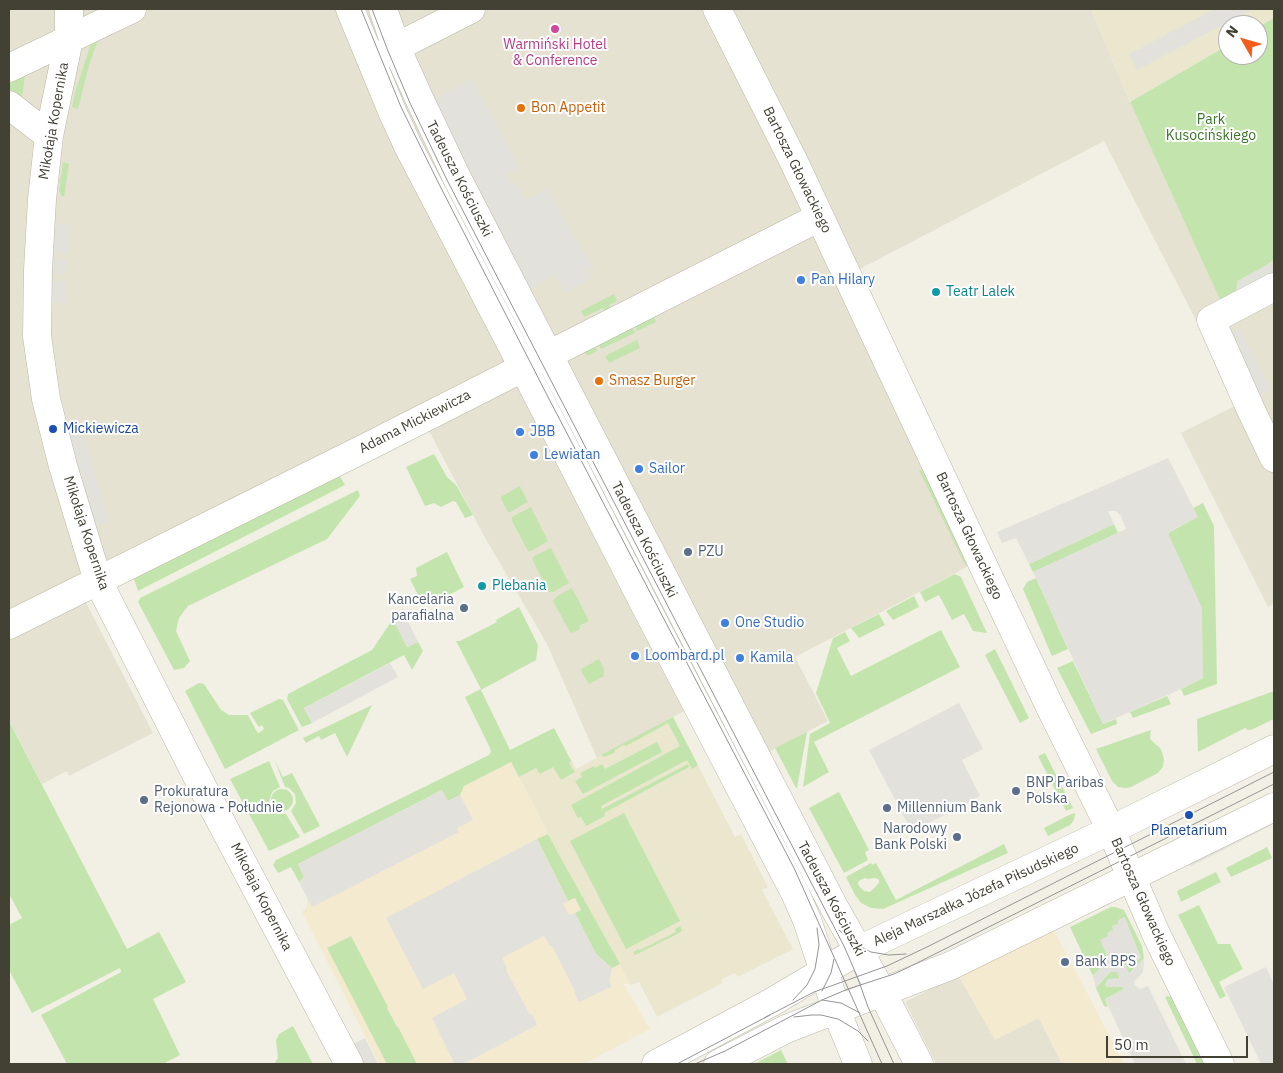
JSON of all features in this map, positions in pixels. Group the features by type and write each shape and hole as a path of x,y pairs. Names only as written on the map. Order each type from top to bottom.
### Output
{"street":[{"name":"Mikołaja Kopernika","path":"69,9 69,39 49,136 42,199 38,270 38,336 46,399 63,466 98,581 203,788 349,1064"},
{"path":"9,68 132,9"},
{"name":"Tadeusza Kościuszki","path":"350,9 408,146 795,893 807,920 836,1009 858,1064"},
{"name":"Tadeusza Kościuszki","path":"383,9 396,47 457,178 834,907 882,992 919,1064"},
{"path":"371,60 471,9"},
{"name":"Bartosza Głowackiego","path":"717,9 794,162 1051,709 1111,830 1157,936 1220,1064"},
{"path":"9,105 49,136"},
{"name":"Adama Mickiewicza","path":"9,625 820,217"},
{"path":"1274,287 1211,320 1274,458"},
{"name":"Aleja Marszałka Józefa Piłsudskiego","path":"656,1064 763,1007 859,951 1274,749"},
{"path":"718,1064 786,1029 950,966 1274,807"}],"shaded area":[{"path":"9,9 1091,9 1130,102 1221,301 1274,259 1274,604 1268,607 1181,433 1239,404 1104,141 839,280 973,564 795,657 828,721 765,754 731,686 597,758 547,644 483,534 417,408 77,585 153,733 69,776 67,771 42,784 9,720"},
{"path":"1091,9 1274,9 1274,18 1268,21 1268,15 1218,15 1218,51 1130,102"},
{"path":"1215,9 1253,9 1242,15 1218,15 1218,27 1137,70 1129,54"},
{"path":"472,79 519,168 505,174 510,184 516,182 524,197 531,198 546,189 593,268 587,271 591,278 566,293 554,274 531,289 434,99"},
{"path":"55,224 70,225 68,254 53,252"},
{"path":"52,259 67,260 66,274 51,273"},
{"path":"1274,261 1274,279 1236,298 1237,281"},
{"path":"51,281 66,281 65,303 50,302"},
{"path":"1240,329 1270,389 1258,395 1228,335"},
{"path":"80,424 108,522 96,525 68,427"},
{"path":"1168,458 1198,517 1168,533 1202,608 1203,678 1103,724 1033,572 1126,529 1121,516 1116,511 1108,511 1114,524 1029,564 1016,538 1002,543 997,532"},
{"path":"402,609 418,642 407,647 393,619"},
{"path":"390,663 398,677 312,723 304,708"},
{"path":"959,703 983,749 962,760 980,796 912,832 869,750"},
{"path":"673,717 735,837 741,834 768,887 762,890 793,949 738,977 735,973 730,975 721,980 723,983 657,1017 639,982 631,985 558,853 512,762 554,728 576,769"},
{"path":"510,750 512,762 558,853 631,985 623,983 650,1029 584,1064 379,1064 302,912 307,907 307,897 291,865"},
{"path":"442,790 448,801 460,795 473,820 457,828 459,832 312,907 299,882 304,877 298,864"},
{"path":"1274,816 1274,824 1191,866 1183,863"},
{"path":"537,839 568,901 563,904 569,915 575,913 596,954 612,968 611,987 579,1002 552,946 550,946 544,936 502,958 507,972 537,1025 475,1058 461,1064 454,1063 432,1018 467,999 454,973 423,989 386,918"},
{"path":"1125,917 1141,958 1134,962 1128,953 1124,954 1122,960 1130,974 1144,958 1143,972 1134,982 1135,985 1140,989 1148,986 1186,1064 1135,1064 1105,999 1124,989 1123,987 1108,987 1105,984 1108,979 1120,978 1117,972 1110,972 1096,988 1092,974 1095,974 1106,961 1107,956 1100,940 1108,936 1107,933 1113,930 1112,926 1118,924 1118,920"},
{"path":"1052,926 1124,1064 1062,1064 1039,1018 995,1040 958,975"},
{"path":"1266,967 1274,985 1274,1062 1261,1064 1224,987"},
{"path":"958,975 1039,1018 1062,1064 936,1064 905,1002"},
{"path":"365,1038 378,1064 363,1064 353,1044"}],"green space":[{"name":"Park Kusocińskiego","path":"1274,18 1274,259 1221,302 1130,102 1218,51 1218,65 1268,65 1268,21"},
{"path":"100,35 89,65 78,109 72,107 92,40"},
{"path":"26,69 21,104 9,94 9,78"},
{"path":"63,162 69,164 64,197 59,190"},
{"path":"614,294 617,301 609,305 612,310 606,314 603,308 584,317 581,311"},
{"path":"654,316 656,322 637,331 635,326 632,327 635,333 601,349 598,344 595,346 597,351 587,356 583,349"},
{"path":"637,340 640,348 609,363 605,356"},
{"path":"434,454 447,477 456,485 473,515 465,518 456,502 453,501 441,507 434,503 425,506 406,467"},
{"path":"919,470 928,471 970,562 965,565"},
{"path":"339,475 345,485 138,591 133,576"},
{"path":"520,486 528,502 508,512 501,499 502,496"},
{"path":"358,490 360,496 327,539 188,606 179,618 176,631 190,661 184,668 174,670 138,602 140,598"},
{"path":"1203,503 1214,526 1217,684 1184,696 1181,689 1203,678 1168,533 1197,517 1193,508"},
{"path":"531,507 548,541 528,551 512,521 512,517"},
{"path":"1114,524 1118,533 1033,572 1029,564"},
{"path":"551,548 569,583 553,592 549,592 532,559 534,556"},
{"path":"447,552 464,587 434,603 422,603 410,579 417,576 416,568"},
{"path":"955,574 961,577 987,633 973,631 964,614 952,620 939,595 925,602 920,592"},
{"path":"1036,578 1068,649 1052,656 1023,589 1027,582"},
{"path":"572,588 589,621 579,626 580,629 572,633 553,601 557,596"},
{"path":"914,596 919,607 893,620 886,611"},
{"path":"519,607 538,645 536,660 481,690 510,750 554,728 571,761 569,763 575,772 561,780 553,767 540,774 536,768 519,777 511,762 464,786 460,795 448,801 442,790 298,864 304,877 299,882 291,867 278,873 273,865 276,860 489,755 491,752 490,748 465,697 481,689 456,641 460,641 497,622 496,620"},
{"path":"879,614 885,625 859,638 851,628"},
{"path":"393,619 407,647 418,642 423,651 412,670 404,655 304,708 312,723 302,727 287,699 288,694 372,650"},
{"path":"941,630 960,667 814,742 829,772 803,787 810,734 830,723 816,693 833,638 845,632 850,641 837,648 851,676"},
{"path":"995,649 1029,718 1020,723 985,655"},
{"path":"599,659 604,669 604,676 589,684 581,671"},
{"path":"1073,661 1103,724 1116,719 1117,724 1091,734 1057,668"},
{"path":"199,683 204,684 221,710 229,715 248,715 259,733 264,729 262,725 258,726 250,713 279,699 283,700 299,730 225,769 185,691"},
{"path":"1274,691 1274,719 1251,730 1245,728 1198,752 1197,719"},
{"path":"1167,696 1171,704 1133,718 1130,712"},
{"path":"372,705 347,757 335,733 321,740 319,736 306,743 303,738"},
{"path":"673,717 698,765 692,769 687,760 601,806 602,809 688,764 689,767 604,813 605,816 586,826 581,817 578,818 571,805 680,746 668,723 626,746 623,745 615,750 614,753 604,757 601,755"},
{"path":"9,721 127,949 159,932 186,982 153,999 180,1055 163,1064 67,1064 41,1015 121,972 120,968 32,1013 9,970 9,925 22,918 9,894"},
{"path":"1151,730 1150,739 1161,749 1164,759 1163,767 1158,773 1131,787 1118,787 1112,781 1096,749"},
{"path":"807,732 797,788 796,788 775,748"},
{"path":"657,742 662,752 583,794 575,781 582,777 580,773 594,766 595,768 602,764 605,769"},
{"path":"1045,753 1073,808 1066,811 1038,756"},
{"path":"274,759 283,777 292,773 320,826 304,834 291,811 296,803 295,794 285,787"},
{"path":"269,761 280,787 273,791 269,803 278,813 286,814 300,837 269,851 230,779"},
{"path":"282,789 290,792 293,800 290,808 282,811 274,808 271,800 274,792"},
{"path":"839,792 869,850 865,852 868,860 844,873 809,808"},
{"path":"624,813 680,921 626,949 570,841"},
{"path":"1075,813 1074,820 1070,825 1048,836 1044,828"},
{"path":"548,834 620,964 612,968 596,954 575,913 581,910 575,898 568,901 537,839"},
{"path":"1004,844 1008,853 883,909 871,908 861,903 846,877 871,863 872,865 876,863 896,900","holes":["874,878 879,880 879,883 870,892 864,891 858,883 860,880"]},
{"path":"1267,847 1272,858 1231,877 1226,868"},
{"path":"1216,872 1221,882 1181,902 1177,891"},
{"path":"1199,905 1218,944 1230,944 1243,969 1219,982 1226,996 1220,999 1178,915"},
{"path":"1111,907 1124,910 1142,946 1144,958 1129,974 1122,957 1124,954 1128,953 1141,958 1124,917 1108,936 1106,961 1095,974 1092,974 1070,927"},
{"path":"680,926 682,930 679,933 635,955 633,952 676,932 675,929"},
{"path":"351,936 417,1064 387,1064 327,948"},
{"path":"1113,971 1117,972 1120,979 1105,984 1107,987 1123,987 1124,989 1105,999 1108,1007 1104,1006 1096,988"},
{"path":"1165,997 1172,997 1209,1064 1197,1064"},
{"path":"293,1026 313,1064 274,1064 278,1058 276,1040 279,1034"},
{"path":"781,1050 788,1064 754,1064"}],"tram line":[{"path":"361,9 401,107 438,182 794,868 882,1064"},
{"path":"372,9 410,103 447,180 844,946 868,1007 894,1064"},
{"path":"764,1018 814,992 887,966 929,946 1274,772"},
{"path":"695,1064 725,1051 822,1000 909,967 1274,784"},
{"path":"793,1000 807,985 815,969 819,945 817,928"},
{"path":"839,930 853,943 871,952 889,955 906,954"},
{"path":"822,991 831,973 834,959"},
{"path":"822,1000 841,1003 860,1013"},
{"path":"677,1064 770,1015"},
{"path":"794,1017 821,1015 838,1019 858,1031 868,1041"}],"place":[{"name":"Warmiński Hotel & Conference","path":"555,29"},
{"name":"Bon Appetit","path":"521,108"},
{"name":"Pan Hilary","path":"801,280"},
{"name":"Teatr Lalek","path":"936,292"},
{"name":"Smasz Burger","path":"599,381"},
{"name":"Mickiewicza","path":"53,429"},
{"name":"JBB","path":"520,432"},
{"name":"Lewiatan","path":"534,455"},
{"name":"Sailor","path":"639,469"},
{"name":"PZU","path":"688,552"},
{"name":"Plebania","path":"482,586"},
{"name":"Kancelaria parafialna","path":"464,608"},
{"name":"One Studio","path":"725,623"},
{"name":"Loombard.pl","path":"635,656"},
{"name":"Kamila","path":"740,658"},
{"name":"BNP Paribas Polska","path":"1016,791"},
{"name":"Prokuratura Rejonowa - Południe","path":"144,800"},
{"name":"Millennium Bank","path":"887,808"},
{"name":"Planetarium","path":"1189,815"},
{"name":"Narodowy Bank Polski","path":"957,837"},
{"name":"Bank BPS","path":"1065,962"}]}
